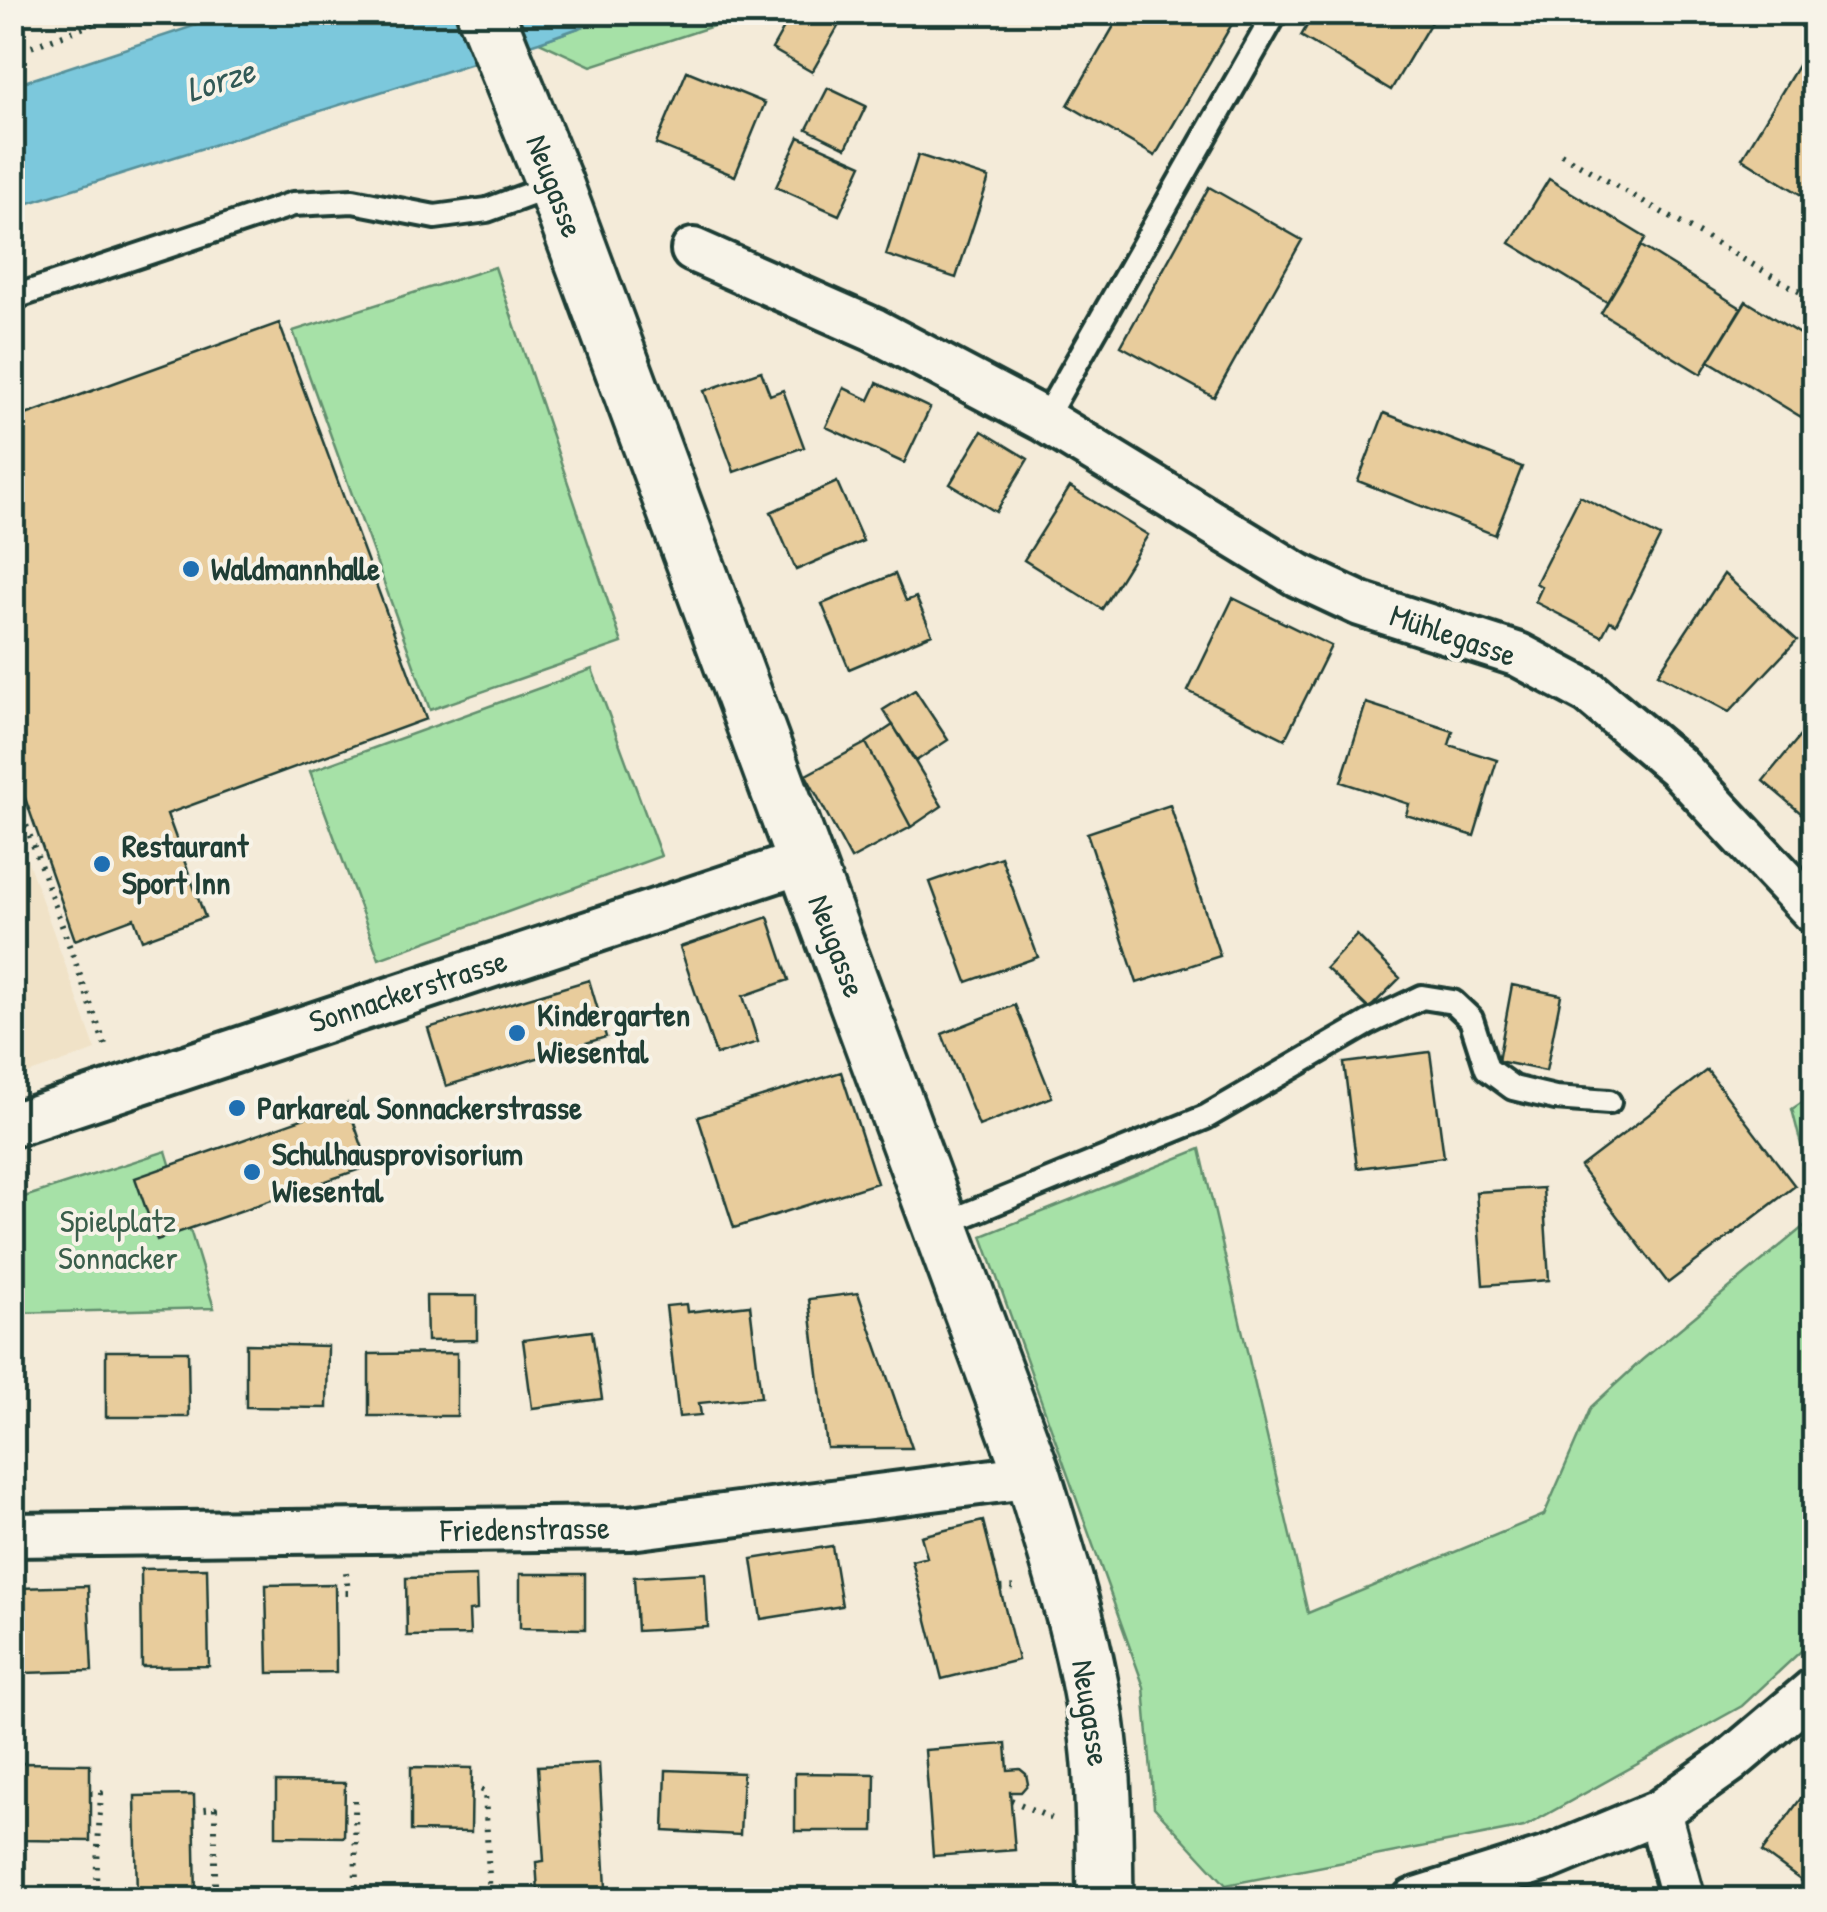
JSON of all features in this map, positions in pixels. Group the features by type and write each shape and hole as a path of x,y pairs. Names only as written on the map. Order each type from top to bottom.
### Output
{"street":[{"name":"Neugasse","path":"485,12 555,186 1034,1476 1069,1594 1091,1696 1100,1751 1105,1900"},
{"name":"Mühlegasse","path":"693,250 874,330 1044,420 1298,575 1360,604 1519,655 1590,693 1676,766 1814,912"},
{"name":"Sonnackerstrasse","path":"12,1125 805,862"},
{"name":"Friedenstrasse","path":"12,1535 630,1528 1034,1476"},
{"path":"1414,1900 1548,1858 1660,1812 1729,1762 1814,1690"},
{"path":"1660,1812 1683,1900"}],"lane":[{"path":"1044,420 1276,12"},
{"path":"12,298 292,204 353,201 435,217 487,210 555,186"},
{"path":"941,1224 1206,1116 1368,1022 1422,997 1453,1002 1471,1019 1487,1069 1513,1088 1555,1098 1609,1102"}],"path":[{"path":"12,54 125,12"},
{"path":"1561,154 1814,300"},
{"path":"12,786 119,1087"},
{"path":"471,1786 485,1791 490,1900"},
{"path":"90,1793 101,1793 95,1900"},
{"path":"355,1800 356,1900"},
{"path":"1011,1800 1054,1819"},
{"path":"194,1810 215,1808 214,1900"},
{"path":"592,1889 592,1900"}],"shaded area":[{"path":"13,820 96,1050 12,1079"}],"green space":[{"path":"621,13 753,13 591,66 539,42"},
{"path":"495,267 622,643 430,710 293,331"},
{"path":"592,669 661,856 379,959 310,771"},
{"path":"1814,1094 1814,1196 1792,1109"},
{"path":"1200,1149 1308,1613 1544,1515 1591,1407 1814,1218 1814,1639 1742,1706 1524,1827 1226,1885 1154,1807 1144,1687 982,1236"},
{"name":"Spielplatz Sonnacker","path":"166,1151 214,1308 13,1313 12,1201"}],"water":[{"name":"Lorze","path":"233,13 621,13 13,208 12,86"}],"building":[{"path":"793,12 834,12 843,18 812,72 772,49"},
{"path":"1122,12 1239,12 1155,156 1068,105"},
{"path":"1315,12 1437,12 1391,90 1301,36"},
{"path":"1805,54 1814,60 1811,201 1742,158"},
{"path":"687,71 765,103 735,176 656,144"},
{"path":"828,88 866,106 846,148 807,129"},
{"path":"799,137 862,165 839,215 776,187"},
{"path":"918,155 989,178 956,278 886,255"},
{"path":"1549,179 1646,238 1607,302 1510,243"},
{"path":"1209,187 1302,240 1214,397 1121,346"},
{"path":"1641,246 1741,308 1701,374 1601,313"},
{"path":"1746,301 1814,343 1811,423 1709,361"},
{"name":"Waldmannhalle","path":"279,323 426,719 167,814 205,917 142,940 134,918 75,940 12,761 12,420"},
{"path":"761,371 770,395 783,390 804,447 734,472 704,391"},
{"path":"877,383 930,408 904,463 826,427 844,388 869,400"},
{"path":"1384,413 1522,467 1495,535 1358,481"},
{"path":"982,431 1028,459 996,512 950,484"},
{"path":"837,482 863,541 796,570 771,512"},
{"path":"1070,487 1148,535 1102,609 1024,560"},
{"path":"1580,496 1660,537 1616,624 1610,621 1602,636 1535,602 1542,587 1536,583"},
{"path":"895,574 906,601 916,597 932,634 849,669 822,604"},
{"path":"1724,574 1797,640 1729,712 1658,674"},
{"path":"1233,598 1331,646 1285,739 1188,691"},
{"path":"915,690 948,740 916,761 883,710"},
{"path":"1366,703 1453,731 1449,745 1497,760 1474,836 1406,815 1409,804 1341,782"},
{"path":"1814,719 1814,800 1802,814 1763,781"},
{"path":"893,725 942,806 911,827 866,743"},
{"path":"866,743 911,827 851,859 806,775"},
{"path":"1170,805 1220,956 1137,983 1087,833"},
{"path":"1001,857 1038,957 967,982 930,882"},
{"path":"768,917 789,980 743,996 758,1042 716,1055 680,947"},
{"path":"1357,935 1400,978 1369,1009 1326,968"},
{"name":"Kindergarten Wiesental","path":"589,980 606,1037 446,1086 428,1028"},
{"path":"1512,985 1561,995 1546,1071 1498,1061"},
{"path":"1015,1005 1052,1097 979,1126 942,1034"},
{"path":"1430,1052 1444,1157 1357,1168 1344,1063"},
{"path":"1707,1070 1795,1186 1668,1283 1580,1167"},
{"path":"841,1072 877,1183 734,1228 698,1117"},
{"name":"Schulhausprovisorium Wiesental","path":"347,1103 369,1166 157,1240 135,1178"},
{"path":"1543,1188 1549,1280 1483,1285 1476,1192"},
{"path":"858,1293 912,1448 827,1448 809,1299"},
{"path":"426,1296 477,1296 477,1340 427,1341"},
{"path":"686,1304 687,1312 750,1305 761,1397 699,1403 701,1415 679,1417 666,1306"},
{"path":"592,1331 602,1399 532,1408 523,1340"},
{"path":"246,1344 328,1346 327,1408 246,1407"},
{"path":"106,1351 188,1351 189,1417 106,1417"},
{"path":"457,1353 457,1416 369,1416 369,1354"},
{"path":"983,1521 1018,1660 942,1679 912,1561 927,1557 921,1536"},
{"path":"832,1546 842,1606 761,1619 752,1559"},
{"path":"207,1568 209,1666 142,1667 141,1569"},
{"path":"705,1573 708,1627 637,1631 634,1577"},
{"path":"520,1574 585,1574 585,1629 520,1628"},
{"path":"476,1576 477,1610 469,1611 470,1635 407,1636 406,1578"},
{"path":"335,1584 336,1672 268,1673 266,1585"},
{"path":"88,1586 92,1671 23,1673 19,1588"},
{"path":"1006,1744 1008,1770 1020,1769 1028,1784 1021,1792 1010,1792 1015,1850 933,1856 925,1750"},
{"path":"20,1763 90,1764 90,1841 19,1840"},
{"path":"599,1763 606,1888 538,1891 536,1862 544,1861 538,1766"},
{"path":"411,1767 472,1768 471,1832 411,1831"},
{"path":"666,1770 743,1773 740,1835 664,1831"},
{"path":"795,1773 875,1774 874,1831 795,1831"},
{"path":"1814,1780 1814,1890 1762,1852"},
{"path":"276,1782 345,1783 344,1837 276,1836"},
{"path":"194,1795 196,1900 137,1900 135,1796"}],"place":[{"name":"Waldmannhalle","path":"191,569"},
{"name":"Restaurant Sport Inn","path":"102,864"},
{"name":"Kindergarten Wiesental","path":"517,1033"},
{"name":"Parkareal Sonnackerstrasse","path":"237,1108"},
{"name":"Schulhausprovisorium Wiesental","path":"252,1172"}]}
